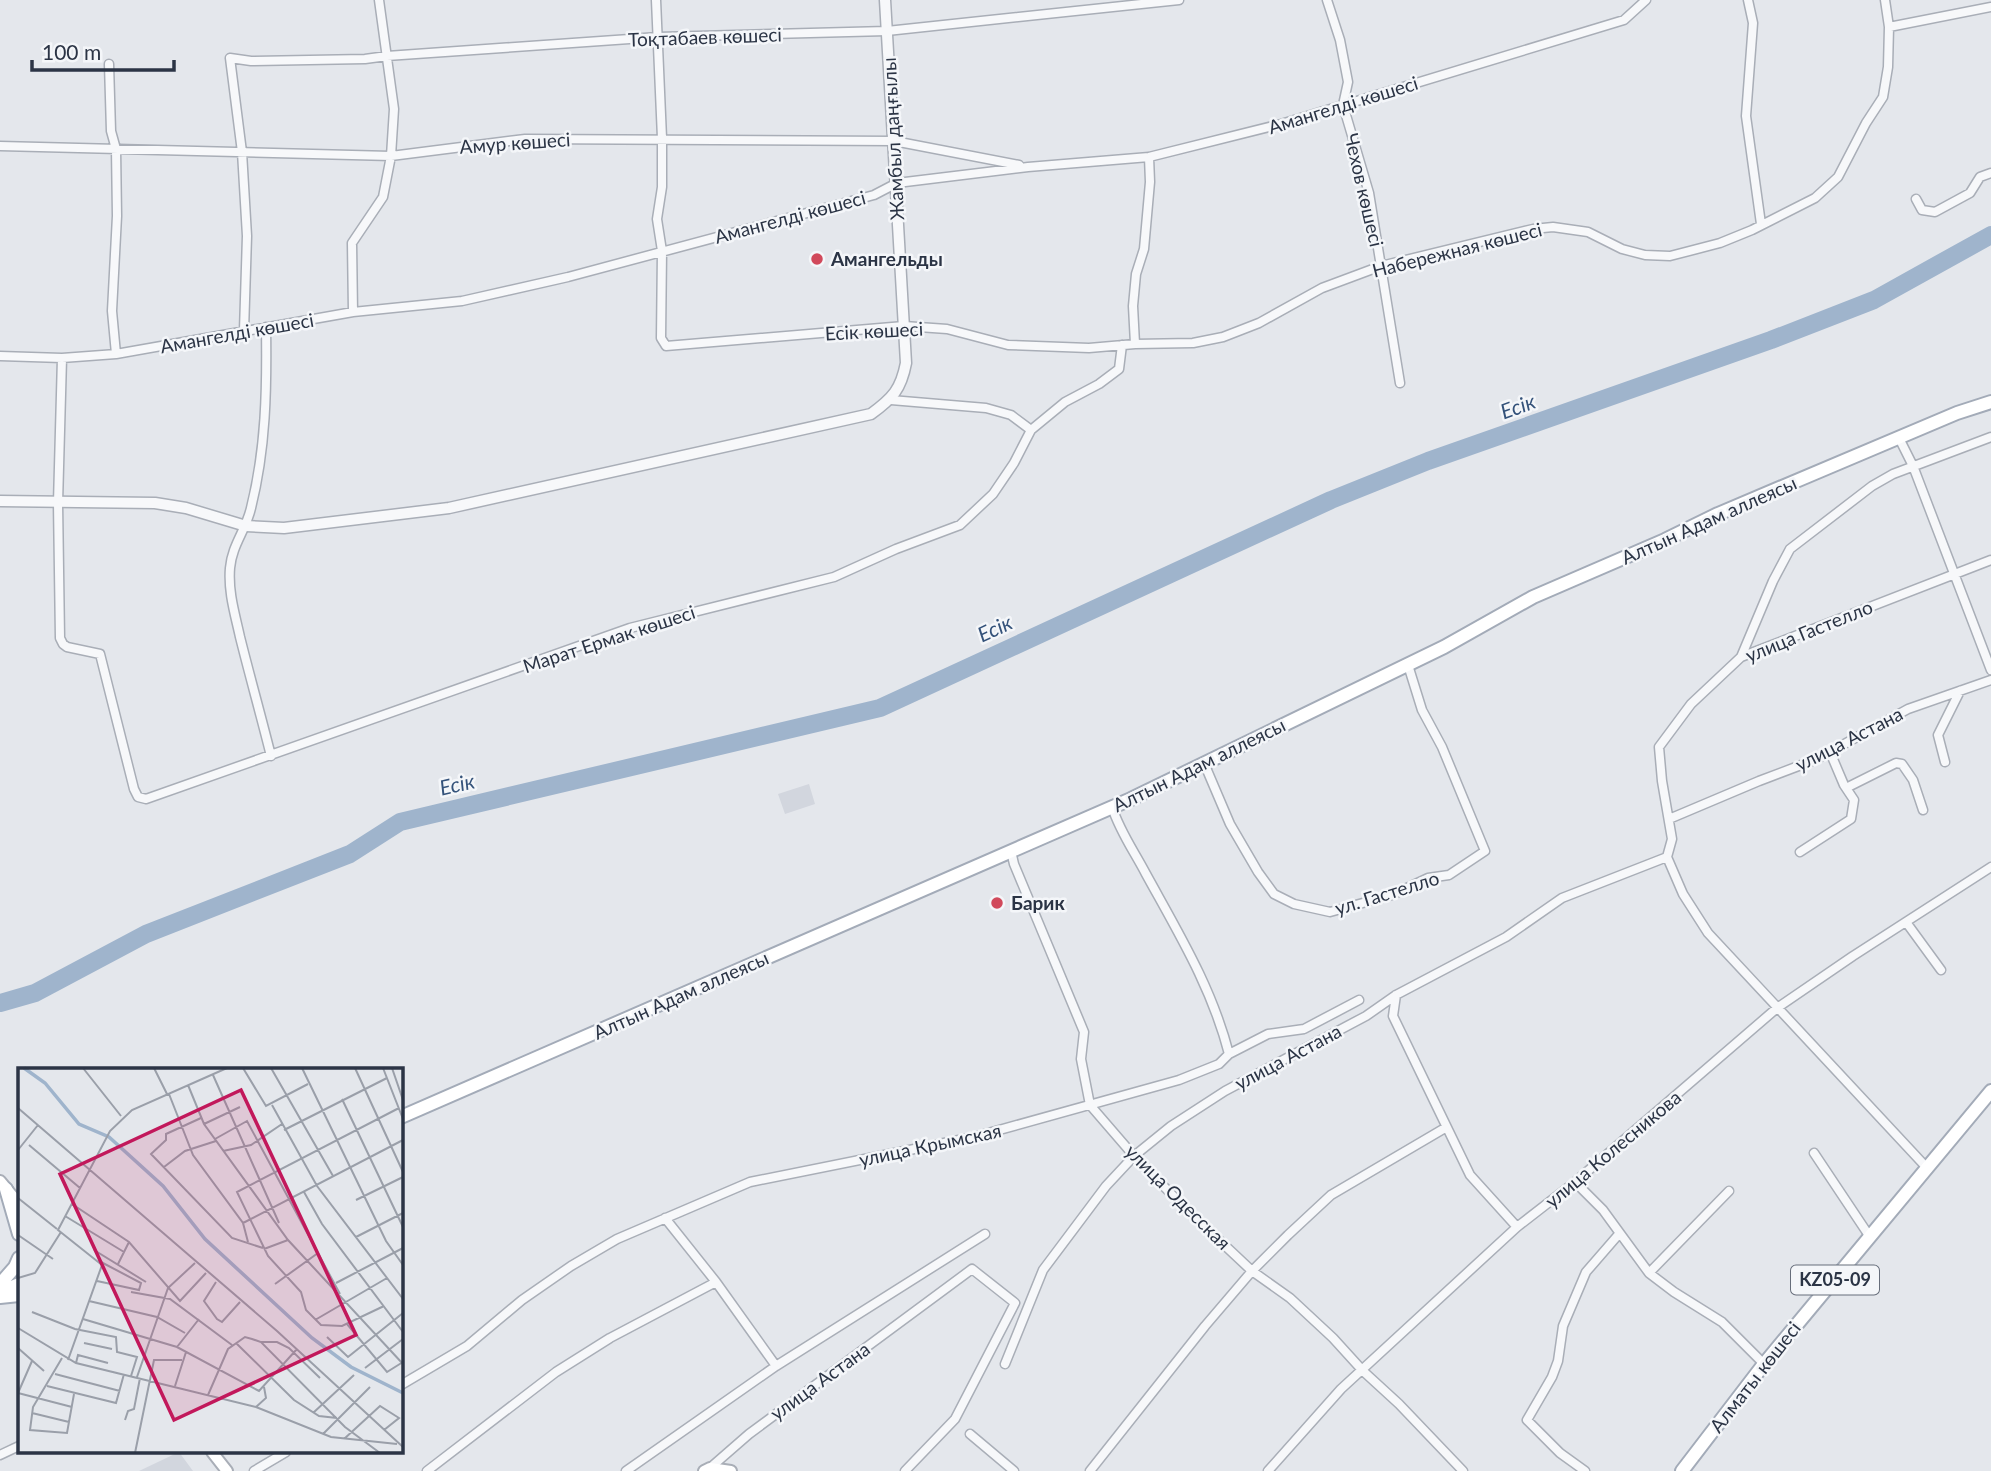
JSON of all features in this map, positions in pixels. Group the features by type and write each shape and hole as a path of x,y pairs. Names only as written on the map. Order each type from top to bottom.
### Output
{"main road":[{"name":"Алтын Адам аллеясы","path":"402,1117 1112,807 1408,665 1533,597 1718,514 1991,402"},
{"name":"Алматы көшесі","path":"1682,1471 1764,1364 1991,1091"},
{"path":"3,1185 18,1203"},
{"path":"3,1185 18,1231"},
{"path":"0,1284 18,1260"},
{"path":"0,1294 18,1285"},
{"path":"0,1294 18,1295"},
{"path":"214,1454 227,1471"},
{"path":"707,1469 731,1471"}],"street":[{"path":"353,312 352,243 383,197 391,156 394,109 379,0"},
{"path":"656,0 662,138 662,187 657,219 662,251"},
{"name":"Жамбыл даңғылы","path":"885,0 906,362 902,380 891,400"},
{"name":"Тоқтабаев көшесі","path":"242,152 230,58 251,61 365,59 658,37 887,31 1179,0"},
{"name":"Чехов көшесі","path":"1327,0 1340,40 1348,82 1343,105 1369,193 1401,383"},
{"name":"Амангелді көшесі","path":"0,356 62,358 116,354 353,312 462,301 874,195 897,183 1028,167 1149,157 1281,124 1623,20 1646,0"},
{"path":"1748,0 1753,23 1746,116 1761,224"},
{"name":"Набережная көшесі","path":"1122,345 1193,343 1223,337 1259,323 1322,288 1381,267 1533,229 1553,227 1588,232 1622,249 1645,255 1670,256 1720,243 1815,198 1838,177 1883,97 1888,67 1889,27 1885,0"},
{"path":"1889,27 1991,7"},
{"path":"109,64 111,131 116,149 117,216 112,311 116,354"},
{"name":"Амур көшесі","path":"0,146 391,156 525,139 894,141 1028,167"},
{"path":"242,152 247,236 244,331"},
{"path":"1135,344 1133,306 1136,274 1144,249 1150,183 1149,157"},
{"path":"1916,200 1922,210 1935,212 1969,193 1980,177 1991,173"},
{"name":"Есік көшесі","path":"662,251 661,338 666,346 904,326 947,329 1008,345 1088,348 1122,345"},
{"path":"266,327 266,422 259,472 246,526 235,543 230,568 230,596 271,756"},
{"path":"0,501 155,503 187,508 246,526 284,528 449,508 871,414 891,400 985,408 1011,415 1031,430 1065,402 1099,384 1119,369 1122,345"},
{"path":"58,503 62,358"},
{"name":"Марат Ермак көшесі","path":"58,503 60,638 68,647 100,654 134,789 138,797 146,799 630,628 834,577 896,549 960,525 993,494 1014,463 1031,430"},
{"path":"1741,657 1773,581 1790,549 1872,486 1893,474 1991,437"},
{"path":"1899,438 1913,466 1991,670"},
{"name":"улица Гастелло","path":"1670,819 1662,781 1659,747 1691,704 1741,657 1991,560"},
{"name":"ул. Гастелло","path":"1204,764 1230,824 1258,872 1274,894 1294,904 1330,912 1392,895 1428,878 1449,875 1485,851 1442,747 1422,710 1408,665"},
{"name":"улица Астана","path":"1670,819 1830,752 1908,709 1991,680"},
{"path":"1945,761 1938,735 1960,691"},
{"path":"1800,852 1851,820 1854,800 1830,752"},
{"path":"1846,788 1896,763 1902,764 1913,780 1923,810"},
{"path":"1112,807 1118,828 1209,990 1228,1054"},
{"path":"1670,819 1672,839 1667,858 1683,894 1708,933 1928,1169"},
{"path":"1011,851 1084,1032 1081,1059 1090,1105"},
{"name":"улица Астана","path":"1005,1364 1043,1270 1106,1186 1135,1156 1171,1126 1225,1091 1366,1016 1396,995 1506,936 1562,898 1667,858"},
{"name":"улица Колесникова","path":"1268,1471 1342,1389 1517,1227 1575,1182 1777,1008 1991,867"},
{"path":"1906,922 1941,970"},
{"path":"1396,995 1393,1016 1469,1175 1517,1227"},
{"name":"улица Крымская","path":"402,1384 467,1346 522,1300 571,1265 617,1239 750,1182 974,1137 1179,1080 1219,1065 1228,1054 1268,1034 1304,1029 1359,1000"},
{"name":"улица Одесская","path":"1090,1105 1185,1208 1252,1271 1299,1306 1333,1338 1463,1471"},
{"path":"1090,1471 1252,1271 1331,1195 1445,1128"},
{"path":"1814,1153 1870,1237"},
{"path":"1575,1182 1603,1210 1649,1273 1674,1293 1722,1322 1764,1364"},
{"path":"1649,1273 1729,1191"},
{"path":"665,1218 716,1282 776,1366"},
{"path":"626,1471 776,1366 985,1234"},
{"path":"1585,1471 1560,1453 1527,1420 1552,1377 1558,1361 1563,1326 1586,1272 1619,1234"},
{"name":"улица Астана","path":"707,1469 748,1434 972,1269 1015,1303 955,1419 905,1471"},
{"path":"427,1471 556,1373 610,1338 716,1282"},
{"path":"970,1434 1014,1471"},
{"path":"0,1455 18,1446"},
{"path":"254,1471 283,1454"}],"shaded area":[{"path":"809,784 815,804 785,814 778,794"},
{"path":"175,1454 180,1454 193,1471 139,1471"}],"waterway":[{"name":"Есік","path":"0,1003 35,993 146,934 350,854 400,822 880,708 1331,500 1428,461 1771,340 1874,300 1991,235"}],"place":[{"name":"Амангельды","path":"817,259"},
{"name":"Барик","path":"997,903"}]}
